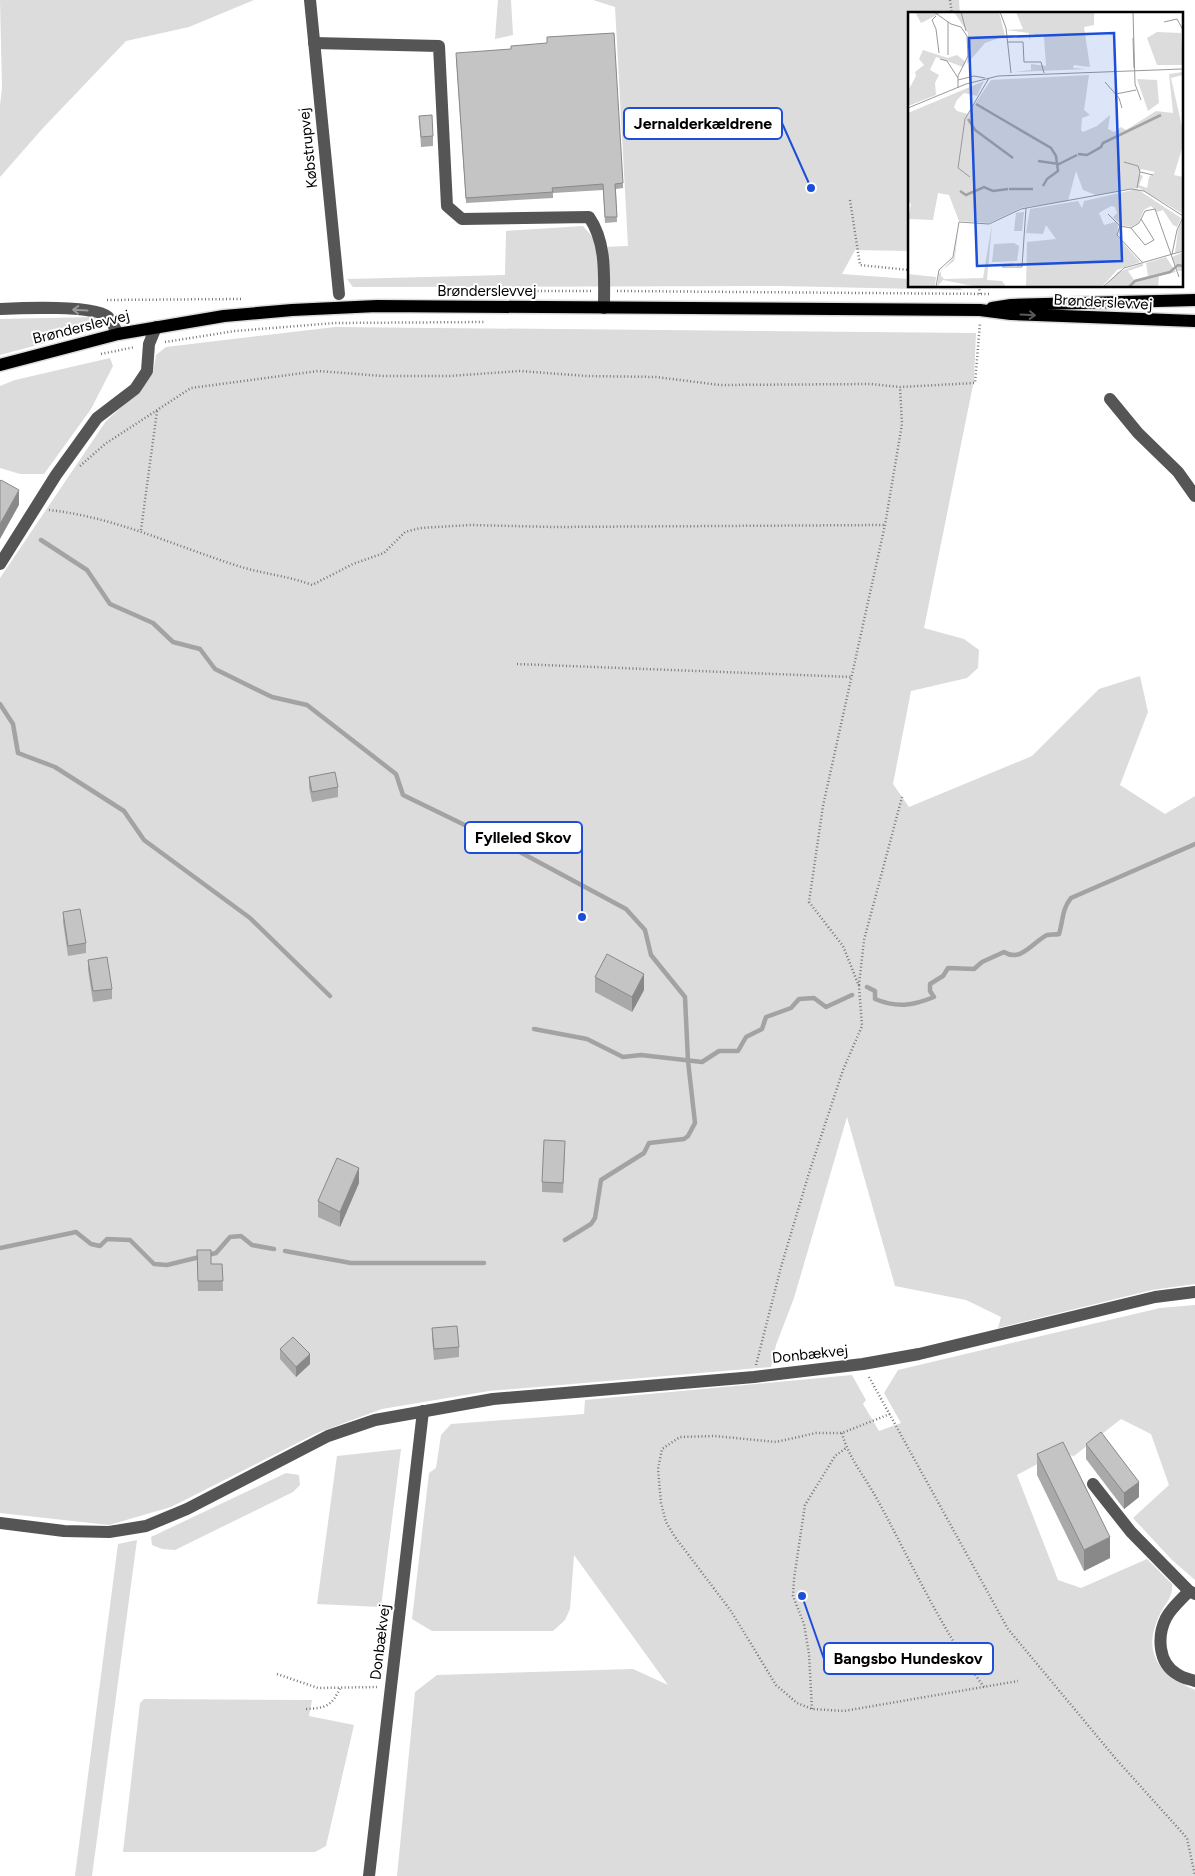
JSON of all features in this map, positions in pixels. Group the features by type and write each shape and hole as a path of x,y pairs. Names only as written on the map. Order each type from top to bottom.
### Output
{"main road":[{"name":"Brønderslevvej","path":"980,310 1011,305 1195,300"},
{"name":"Brønderslevvej","path":"0,365 118,334 224,316 368,306 980,310 1041,316 1195,321"}],"street":[{"name":"Købstrupvej","path":"310,0 339,294"},
{"path":"314,43 439,46 447,206 462,219 589,217 598,231 603,254 604,308"},
{"path":"0,309 26,308 94,311 108,317 118,334"},
{"path":"0,564 56,475 97,418 139,383 147,371 149,344 156,327"},
{"path":"1110,399 1138,433 1178,472 1195,496"},
{"name":"Donbækvej","path":"0,1523 64,1531 109,1532 146,1526 186,1509 328,1436 375,1420 493,1399 754,1377 863,1364 955,1346 1155,1297 1195,1292"},
{"name":"Donbækvej","path":"369,1876 423,1411"},
{"path":"1093,1484 1131,1532 1192,1592 1167,1617 1161,1633 1160,1648 1166,1664 1177,1674 1195,1681"}],"path":[{"path":"850,200 860,265 908,270"},
{"path":"456,291 990,294"},
{"path":"106,300 250,299"},
{"path":"56,475 84,465 105,444 191,388 318,371 383,376 450,376 519,371 587,376 656,377 720,385 872,384 900,386 976,383 980,310"},
{"path":"92,356 149,344 236,331 342,323"},
{"path":"859,986 843,946 809,902 823,806 885,525 902,424 900,386"},
{"path":"141,530 157,411"},
{"path":"36,508 59,511 141,530 237,566 289,576 312,585 353,564 384,553 405,532 420,528 471,525 885,525"},
{"path":"517,664 852,678"},
{"path":"754,1377 781,1267 809,1173 843,1070 862,1026 859,986 864,940 902,797"},
{"path":"863,1364 1008,1629 1116,1759 1187,1838 1195,1876"},
{"path":"890,1414 842,1433 816,1433 776,1442 715,1436 680,1437 662,1449 658,1470 661,1503 666,1522 674,1537 731,1611 776,1685 797,1703 812,1709 844,1711 1018,1681"},
{"path":"842,1433 846,1448 877,1500 934,1611 962,1657 984,1687"},
{"path":"812,1709 809,1654 804,1624 793,1596 794,1579 805,1505 835,1456 846,1448"},
{"path":"277,1674 318,1688 391,1686"},
{"path":"306,1708 320,1708 334,1702 340,1688"}],"shaded area":[{"path":"0,0 254,0 189,27 126,41 43,128 0,177 0,105 2,88"},
{"path":"498,0 511,0 513,35 495,39"},
{"path":"593,0 959,0 960,12 908,12 908,251 855,250 842,274 908,279 908,288 960,288 963,290 780,286 353,287 347,279 505,275 506,231 583,226 601,247 628,246 615,7"},
{"path":"95,317 100,324 94,330 0,355 0,319"},
{"path":"335,327 976,333 974,380 924,628 964,639 979,650 978,668 967,678 911,691 893,784 909,807 1032,756 1099,689 1140,676 1148,712 1120,785 1165,814 1195,796 1195,1284 1152,1290 998,1328 1001,1317 966,1300 895,1286 847,1117 794,1298 776,1345 771,1367 489,1391 382,1409 317,1433 171,1507 109,1525 0,1513 0,578 106,421 136,394 153,373 156,355 166,347"},
{"path":"110,358 113,366 91,409 44,474 20,474 0,468 0,386 15,380"},
{"path":"1195,1305 1195,1580 1172,1560 1133,1518 1169,1485 1151,1434 1121,1419 1074,1456 1058,1453 1017,1475 1058,1580 1081,1588 1147,1559 1172,1584 1171,1596 1155,1626 1153,1650 1156,1660 1162,1669 1182,1684 1195,1690 1195,1876 397,1876 415,1692 437,1675 633,1669 668,1685 574,1555 570,1609 565,1620 553,1631 432,1631 412,1619 429,1473 436,1468 441,1435 451,1424 584,1414 585,1400 852,1375 866,1400 863,1404 879,1431 901,1423 884,1393 898,1370 1160,1308"},
{"path":"401,1449 381,1607 317,1604 337,1456"},
{"path":"286,1473 299,1475 300,1485 293,1492 175,1550 162,1549 152,1545 151,1537"},
{"path":"137,1540 92,1876 75,1876 118,1544"},
{"path":"144,1699 312,1700 309,1716 354,1725 326,1846 315,1852 123,1852 140,1703"}],"building":[{"path":"614,33 623,183 615,184 617,217 605,217 603,184 552,188 553,192 466,198 456,53 511,49 511,46 547,43 547,37"},
{"path":"432,115 433,136 421,137 419,116"},
{"path":"0,481 19,490 0,524"},
{"path":"335,772 338,787 312,792 309,777"},
{"path":"80,909 86,943 68,946 63,912"},
{"path":"607,954 644,974 632,997 595,977"},
{"path":"107,957 112,989 93,991 88,960"},
{"path":"544,1140 565,1141 563,1183 542,1182"},
{"path":"337,1158 359,1168 340,1212 318,1201"},
{"path":"197,1250 211,1250 211,1264 222,1264 223,1281 198,1281"},
{"path":"457,1326 459,1347 434,1349 432,1328"},
{"path":"293,1337 310,1354 296,1367 280,1349"},
{"path":"1101,1432 1139,1482 1124,1493 1086,1444"},
{"path":"1063,1442 1110,1537 1084,1550 1037,1454"}],"waterway":[{"path":"41,540 87,570 110,604 153,623 173,642 200,649 215,669 272,697 307,705 396,774 403,795 518,851 626,909 645,930 651,955 685,997 688,1061 695,1123 688,1136 684,1139 649,1143 644,1153 601,1180 595,1218 591,1224 565,1240"},
{"path":"0,704 13,724 18,753 55,767 124,811 144,840 250,918 330,996"},
{"path":"867,987 875,991 875,999 890,1004 911,1004 934,997 930,991 930,984 943,976 948,968 974,969 982,962 1004,952 1010,955 1022,953 1047,935 1059,934 1064,911 1071,898 1195,844"},
{"path":"534,1029 587,1039 623,1057 641,1055 702,1062 719,1051 738,1051 746,1037 762,1029 766,1017 791,1008 799,999 814,998 826,1007 852,995"},
{"path":"0,1248 76,1232 91,1244 100,1246 107,1239 130,1240 154,1264 167,1265 216,1253 230,1237 241,1236 252,1245 274,1249"},
{"path":"285,1251 351,1263 484,1263"}],"place":[{"name":"Jernalderkældrene","path":"811,188"},
{"name":"Fylleled Skov","path":"582,917"},
{"name":"Bangsbo Hundeskov","path":"802,1596"}]}
